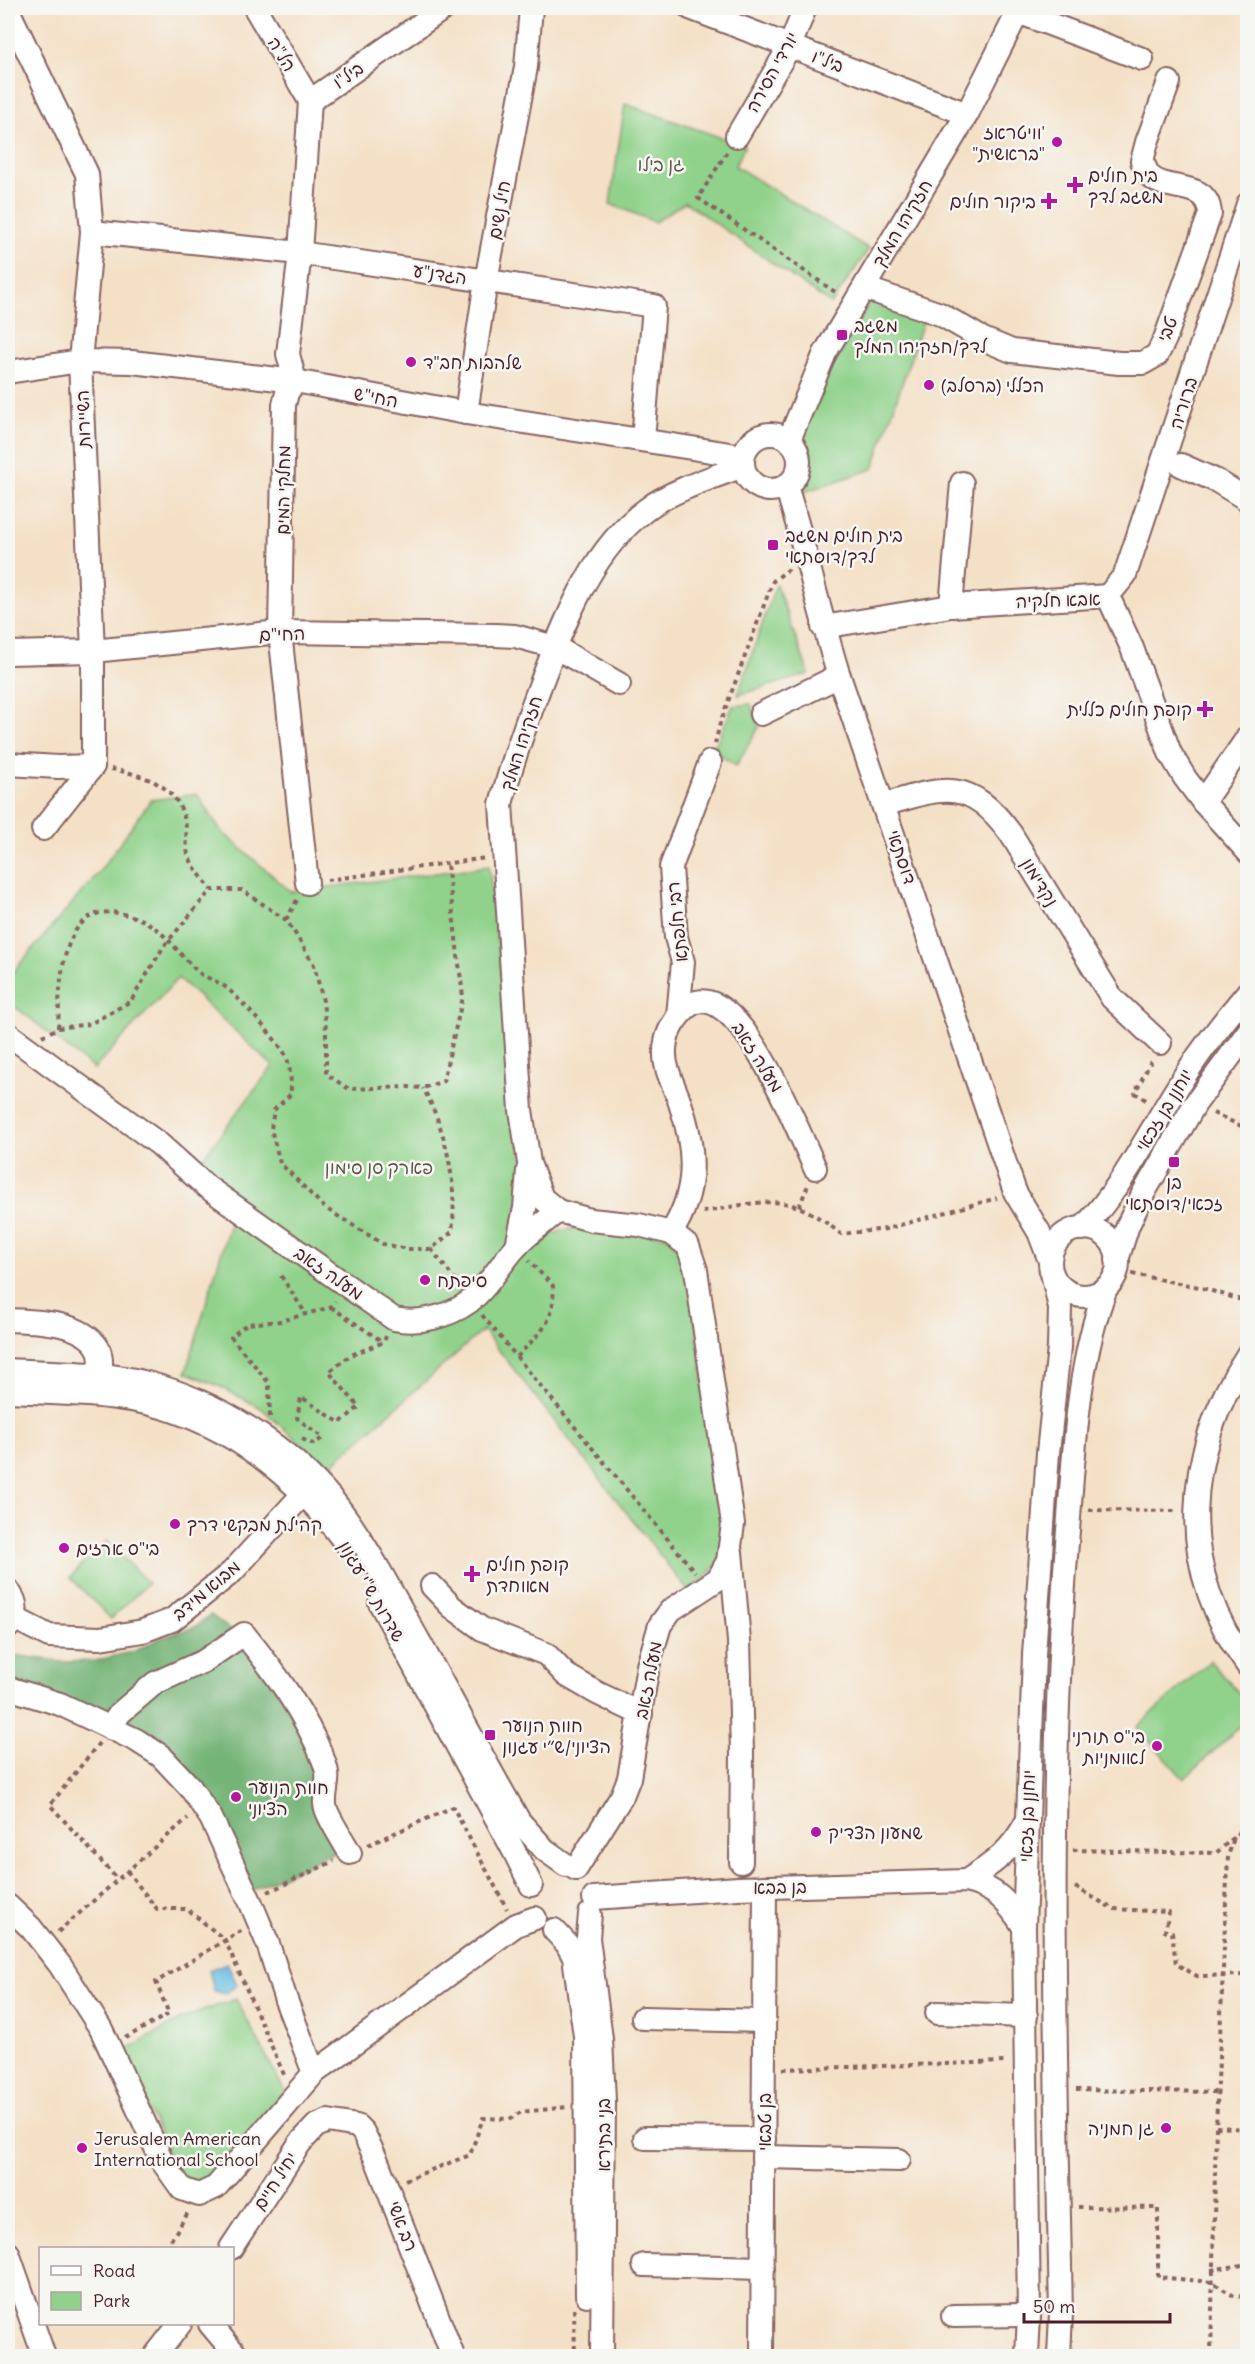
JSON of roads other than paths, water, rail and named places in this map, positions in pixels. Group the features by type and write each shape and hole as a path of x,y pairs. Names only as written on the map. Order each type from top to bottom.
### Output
{"street":[{"name":"הל\"ה","path":"255,8 310,101"},
{"name":"ביל\"ו","path":"310,101 444,8"},
{"name":"חיל נשים","path":"466,413 486,281 526,67 531,8"},
{"name":"ביל\"ו","path":"690,8 967,114"},
{"name":"יורדי הסירה","path":"736,136 789,46 805,8"},
{"path":"1019,10 1142,59"},
{"name":"חזקיהו המלך","path":"789,440 825,353 967,114 1019,10"},
{"name":"השיירות","path":"10,20 87,174 92,232 80,361 93,651 93,766"},
{"path":"1169,82 1142,161 1150,176 1201,194 1209,203 1218,199 1247,205"},
{"path":"295,381 288,354 300,253 310,101"},
{"name":"טבי","path":"859,296 940,314 983,339 1012,351 1119,363 1143,363 1157,355 1165,339 1210,214 1209,203"},
{"name":"ברוריה","path":"1108,596 1125,574 1247,205"},
{"name":"הגדנ\"ע","path":"92,232 300,253 654,306 643,440"},
{"name":"החי\"ש","path":"8,372 80,361 132,362 295,381 466,413 715,452 743,461"},
{"name":"מחלקי המים","path":"295,381 287,393 284,405 280,632 307,883"},
{"path":"771,434 781,435 789,440 796,448 799,457 794,480 777,490 758,488 746,476 743,461 752,441 771,434"},
{"path":"715,452 722,465 716,477"},
{"name":"חזקיהו המלך","path":"558,1211 542,1198 529,1163 521,1110 501,804 517,747 555,647 585,582 620,534 648,508 716,477 743,461"},
{"path":"1181,465 1217,481 1248,500"},
{"path":"951,606 963,483"},
{"name":"דוסתאי","path":"786,486 823,627 839,676 1015,1192 1033,1221 1051,1269"},
{"name":"אבא חלקיה","path":"823,627 951,606 1108,596 1132,648 1170,753 1185,778 1203,801 1248,852"},
{"name":"החי\"ם","path":"8,653 93,651 280,632 495,635 514,636 555,647 619,684"},
{"path":"761,714 839,676"},
{"path":"1203,801 1248,738"},
{"name":"רבי חלפתא","path":"678,1016 683,963 676,937 671,867 710,762"},
{"path":"8,764 58,767 93,766"},
{"path":"43,829 93,766"},
{"name":"נקדימון","path":"884,805 924,792 943,791 963,793 978,798 995,812 1011,834 1112,998 1160,1043"},
{"name":"יוחנן בן זכאי","path":"1074,1231 1102,1209 1207,1043 1248,992"},
{"name":"מעלה זאב","path":"678,1016 688,1006 700,1001 720,1006 735,1018 773,1075 815,1168"},
{"path":"521,1252 558,1211 591,1220 639,1225 676,1225 691,1191 691,1150 681,1104 670,1078 665,1055 668,1034 678,1016"},
{"name":"יוחנן בן זכאי","path":"1059,2356 1059,2206 1053,1884 1065,1576 1087,1355 1098,1307 1113,1273 1128,1225 1143,1194 1195,1104 1248,1032"},
{"name":"מעלה זאב","path":"8,1034 159,1144 207,1187 394,1319 406,1322 420,1321 448,1313 470,1301 521,1252"},
{"path":"521,1252 529,1163"},
{"path":"1033,1221 1054,1233 1074,1231 1098,1232 1109,1240 1116,1251 1113,1273 1096,1294 1074,1295 1063,1290 1051,1269 1053,1247 1074,1231"},
{"name":"מעלה זאב","path":"571,1867 622,1796 629,1778 648,1666 660,1625 671,1610 718,1579 728,1561 730,1550 733,1524 696,1270 688,1246 676,1225"},
{"name":"יוחנן בן זכאי","path":"1027,2356 1029,2315 1024,1927 1035,1643 1048,1453 1059,1347 1060,1308 1051,1269"},
{"path":"8,1320 66,1327 88,1337 97,1346 100,1354 101,1376"},
{"path":"1248,1354 1214,1423 1198,1476 1195,1512 1199,1563 1206,1584 1219,1621 1248,1666"},
{"name":"שדרות ש\"י עגנון","path":"8,1370 101,1376 147,1383 193,1399 242,1425 314,1479 335,1503 377,1566 519,1821 545,1850 571,1867"},
{"name":"שדרות ש\"י עגנון","path":"8,1391 112,1397 182,1413 224,1432 304,1493 329,1521 364,1573 531,1886"},
{"name":"מבוא מידב","path":"11,1623 49,1636 100,1638 143,1631 172,1620 232,1572 304,1493"},
{"path":"730,1550 739,1641 742,1752 741,1862"},
{"path":"432,1586 452,1607 482,1629 546,1654 566,1675 641,1714"},
{"path":"8,1591 16,1610 11,1623"},
{"path":"110,1728 120,1713 155,1683 204,1661 244,1634 270,1665 296,1703 324,1760 329,1780 324,1805 350,1853"},
{"path":"8,1688 60,1704 110,1728 161,1756 190,1787 203,1805 228,1852 254,1911 314,2073"},
{"path":"966,1881 1008,1851 1027,1821"},
{"path":"8,1906 31,1928 60,1965 101,2029 162,2161 182,2189 199,2195 216,2187 314,2073 535,1924 565,1930 575,1927 592,1906 589,1881 571,1867 555,1865 536,1876 531,1886 529,1903 535,1924"},
{"name":"בן בבא","path":"592,1906 765,1887 966,1881 992,1889 1012,1909 1024,1927"},
{"name":"בן טבאי","path":"762,2356 765,1887"},
{"name":"בני בתירא","path":"592,1906 588,1938 600,2030 604,2101 602,2356"},
{"name":"בני בתירא","path":"535,1924 567,1944 574,1958 585,2036 587,2356"},
{"path":"937,2013 1026,2016"},
{"path":"643,2018 764,2021"},
{"name":"יחיל חיים","path":"232,2247 300,2143 316,2126 328,2121"},
{"name":"רב אשי","path":"328,2121 357,2126 363,2133 377,2161 453,2356"},
{"path":"645,2138 899,2160"},
{"path":"8,2253 44,2356"},
{"path":"644,2265 763,2268"},
{"path":"954,2316 1029,2315"},
{"path":"155,2356 179,2325"},
{"path":"211,2325 237,2356"}],"water":[{"path":"227,1963 237,1985 225,1994 214,1991 209,1970"}],"place":[{"name":"וויטראז' \"בראשית\"","path":"1057,142"},
{"name":"בית חולים משגב לדך","path":"1075,185"},
{"name":"ביקור חולים","path":"1049,201"},
{"name":"משגב לדך/חזקיהו המלך","path":"842,335"},
{"name":"שלהבות חב\"ד","path":"411,362"},
{"name":"הכללי (ברסלב)","path":"929,385"},
{"name":"בית חולים משגב לדך/דוסתאי","path":"773,545"},
{"name":"קופת חולים כללית","path":"1205,709"},
{"name":"בן זכאי/דוסתאי","path":"1174,1162"},
{"name":"סיפתח","path":"425,1280"},
{"name":"קהילת מבקשי דרך","path":"175,1524"},
{"name":"בי\"ס ארזים","path":"64,1548"},
{"name":"קופת חולים מאוחדת","path":"472,1574"},
{"name":"חוות הנוער הציוני/ש״י עגנון","path":"490,1735"},
{"name":"בי\"ס תורני לאומניות","path":"1157,1746"},
{"name":"חוות הנוער הציוני","path":"236,1797"},
{"name":"שמעון הצדיק","path":"816,1832"},
{"name":"גן חמניה","path":"1166,2128"},
{"name":"Jerusalem American International School","path":"82,2148"}],"park label":[{"name":"גן בילו","path":"661,164"},
{"name":"פארק סן סימון","path":"379,1167"}]}
